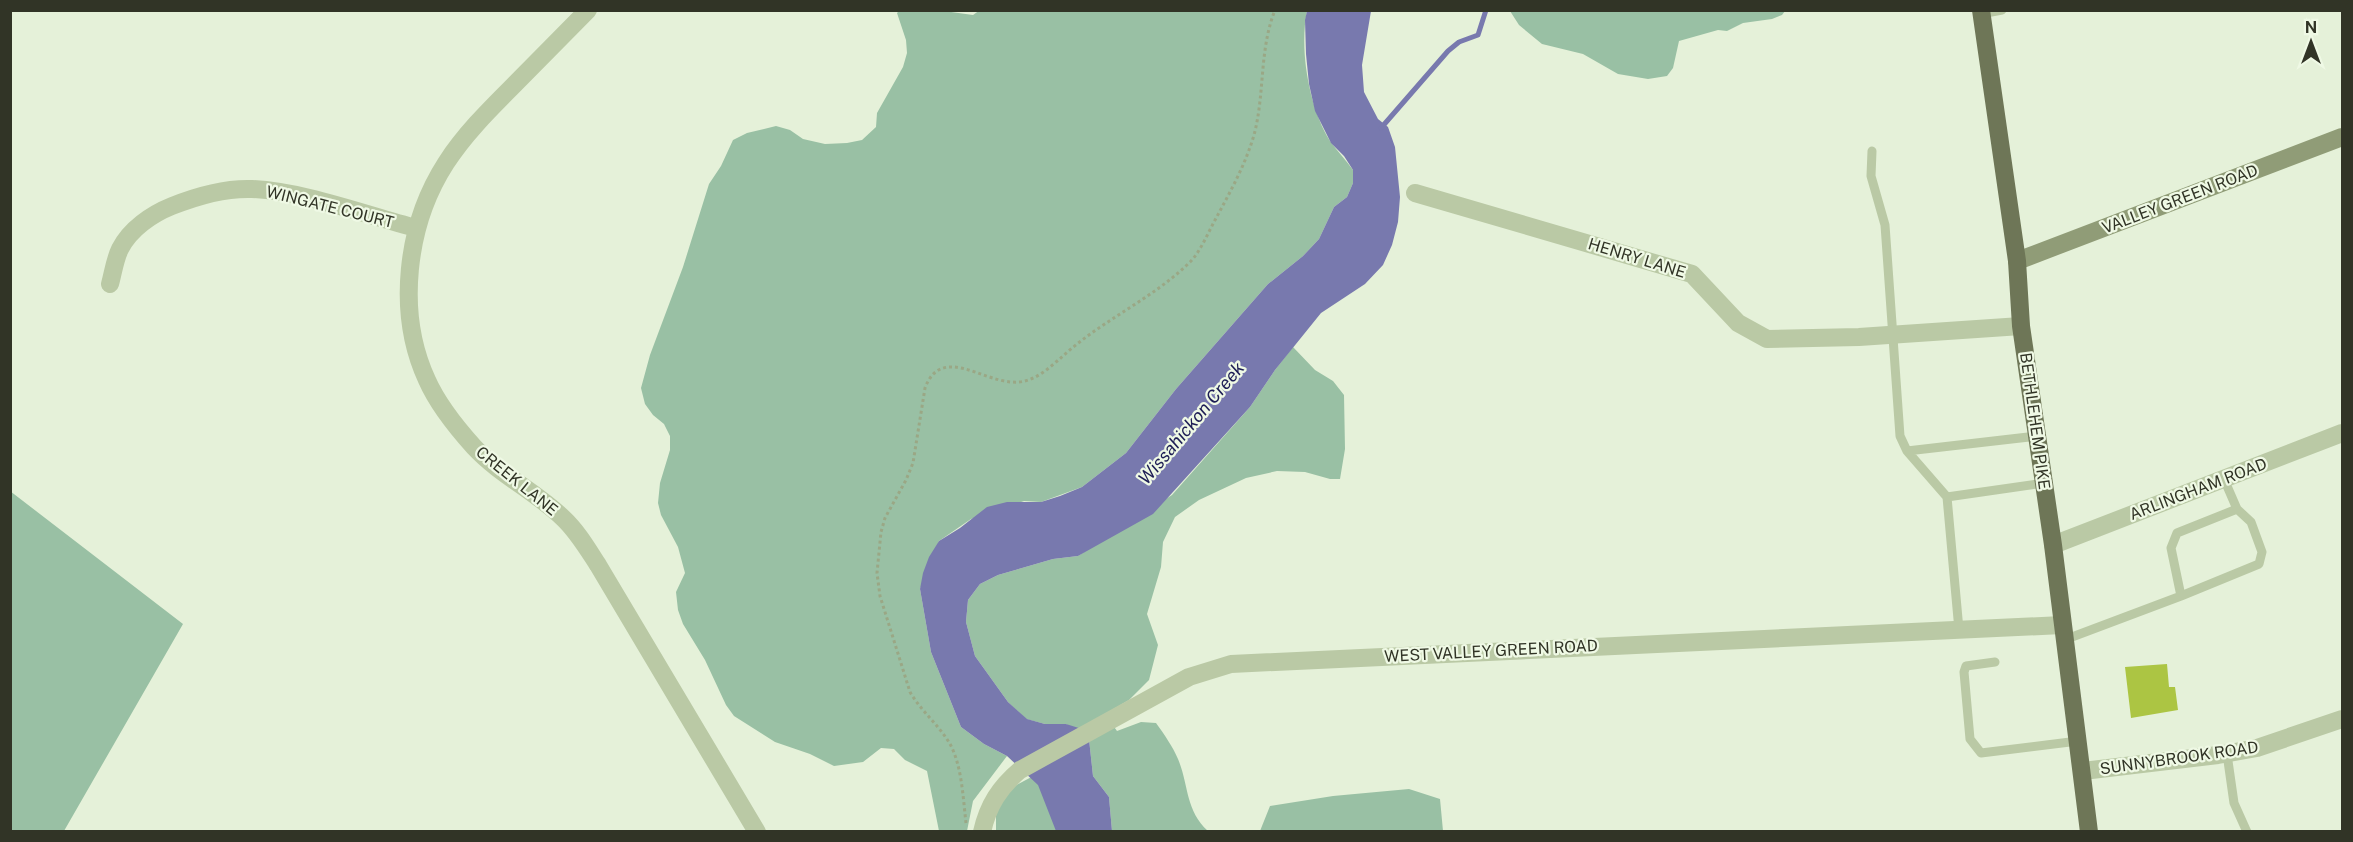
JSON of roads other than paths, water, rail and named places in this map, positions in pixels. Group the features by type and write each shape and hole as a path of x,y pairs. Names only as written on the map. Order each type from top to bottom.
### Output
{"main road":[{"name":"BETHLEHEM PIKE","path":"1981,12 2016,261 2021,326 2053,545 2089,831"}],"street":[{"name":"CREEK LANE","path":"588,10 464,138 434,182 416,228 410,274 412,324 418,355 427,380 440,403 469,441 489,462 551,508 574,530 598,565 757,831"},
{"name":"VALLEY GREEN ROAD","path":"2016,261 2343,137"},
{"name":"WINGATE COURT","path":"110,284 120,249 129,235 148,217 200,195 238,189 282,192 416,228"},
{"name":"HENRY LANE","path":"1415,193 1692,274 1738,323 1767,339 1859,337 2021,326"},
{"name":"ARLINGHAM ROAD","path":"2053,545 2343,433"},
{"name":"WEST VALLEY GREEN ROAD","path":"982,831 997,792 1020,770 1189,677 1231,664 1959,630 2063,632"},
{"name":"SUNNYBROOK ROAD","path":"2083,771 2227,754 2257,748 2343,719"}],"lane":[{"path":"1981,12 2002,10"},
{"path":"1872,151 1871,176 1885,225 1900,436 1907,451 1947,497 1959,630"},
{"path":"1907,451 2037,436"},
{"path":"2063,632 2181,596 2259,564 2262,552 2251,522 2236,509 2224,479"},
{"path":"1947,497 2044,483"},
{"path":"2181,596 2171,548 2177,533 2236,509"},
{"path":"1995,662 1966,666 1964,672 1970,739 1981,753 2078,741"},
{"path":"2227,754 2234,803 2247,831"}],"water":[{"name":"Wissahickon Creek","path":"1307,11 1371,11 1362,65 1364,92 1378,119 1388,127 1395,147 1400,197 1398,222 1392,245 1383,265 1365,284 1321,313 1275,370 1250,407 1153,514 1078,556 1053,559 998,575 980,584 968,600 966,622 975,656 1008,702 1027,719 1045,724 1066,724 1082,729 1089,739 1093,776 1109,797 1112,831 1056,831 1038,785 1007,756 984,744 961,727 931,652 920,589 923,573 939,541 987,507 1007,502 1041,502 1060,496 1082,487 1126,453 1176,389 1268,284 1303,256 1319,239 1334,207 1347,197 1353,183 1353,170 1344,156 1331,143 1315,111 1306,54"}],"waterway":[{"path":"1381,128 1448,51 1459,42 1478,35 1486,10"}]}
